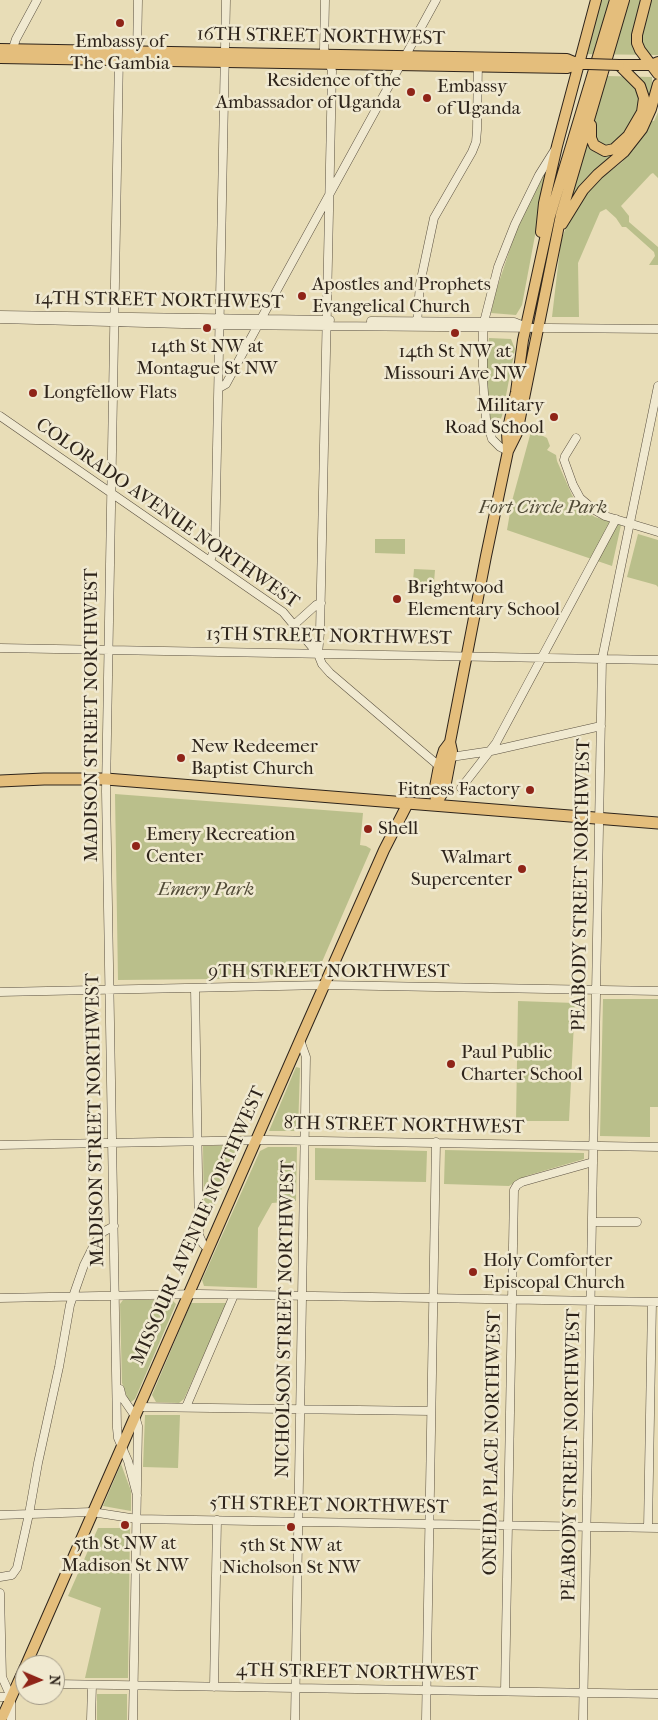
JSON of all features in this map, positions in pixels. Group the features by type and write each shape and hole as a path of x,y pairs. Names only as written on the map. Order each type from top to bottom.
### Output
{"highway":[{"path":"0,781 50,778 106,779 658,823"}],"main road":[{"path":"535,282 544,203 557,146 584,64 598,0"},
{"path":"436,805 445,788 451,757 450,742 508,451 507,433 535,282 558,189 615,0"},
{"path":"508,451 517,433 561,215 624,0"},
{"path":"646,0 637,40 640,50 656,66 658,74"},
{"name":"16TH STREET NORTHWEST","path":"0,49 11,54"},
{"name":"16TH STREET NORTHWEST","path":"0,58 11,54 328,59 405,56 478,62"},
{"name":"16TH STREET NORTHWEST","path":"328,59 399,66 567,59 584,64 656,66"},
{"path":"592,107 590,134 592,142 600,149 614,149 621,144 635,126 644,103 640,86 619,65"},
{"path":"557,236 562,223 583,190 598,174 624,152 642,129 651,109 658,84"},
{"path":"436,805 435,786 439,766 444,750 450,742"},
{"name":"MISSOURI AVENUE NORTHWEST","path":"30,1655 384,850 408,803"},
{"name":"MISSOURI AVENUE NORTHWEST","path":"1,1720 15,1692"}],"street":[{"path":"11,54 37,0"},
{"path":"137,56 138,0"},
{"path":"210,561 216,548 226,0"},
{"path":"318,654 321,603 332,71 324,49 325,0"},
{"path":"219,388 226,384 436,0"},
{"name":"MADISON STREET NORTHWEST","path":"119,55 106,779 117,1428 137,1495"},
{"path":"417,324 420,284 434,218 476,142 478,62"},
{"path":"508,451 492,440 486,419 483,380 483,325 498,267 515,224 539,175 557,146"},
{"name":"14TH STREET NORTHWEST","path":"0,315 220,322 483,325 514,322 526,327 658,329"},
{"name":"14TH STREET NORTHWEST","path":"0,319 114,319"},
{"name":"PEABODY STREET NORTHWEST","path":"583,1720 602,659 658,386"},
{"name":"COLORADO AVENUE NORTHWEST","path":"0,416 282,612 295,624 330,673 439,766"},
{"path":"576,438 564,460 580,498 593,509 616,519 658,532"},
{"path":"461,788 491,750 616,519"},
{"path":"295,624 316,605 321,603"},
{"name":"13TH STREET NORTHWEST","path":"0,648 658,660"},
{"path":"451,757 601,726"},
{"name":"9TH STREET NORTHWEST","path":"0,992 325,986 658,990"},
{"path":"195,988 200,1235 203,1244 208,1249"},
{"name":"NICHOLSON STREET NORTHWEST","path":"295,1720 306,1057 300,1040"},
{"name":"8TH STREET NORTHWEST","path":"0,1145 305,1140 658,1147"},
{"path":"426,1720 436,1142"},
{"name":"ONEIDA PLACE NORTHWEST","path":"505,1692 515,1187 522,1182 593,1162"},
{"path":"592,1222 637,1222"},
{"path":"0,1577 12,1575 16,1568 29,1514 70,1305 84,1265 95,1243 103,1232 114,1226"},
{"path":"186,1407 234,1295"},
{"path":"0,1298 234,1295 655,1302 648,1528"},
{"name":"MADISON STREET NORTHWEST","path":"117,1380 122,1397 137,1411 139,1435 133,1720"},
{"path":"137,1411 186,1407 431,1411"},
{"name":"5TH STREET NORTHWEST","path":"0,1515 92,1512 137,1519 658,1528"},
{"path":"214,1687 218,1520"},
{"path":"0,1593 2,1677 11,1697 11,1720"},
{"name":"4TH STREET NORTHWEST","path":"65,1684 658,1694"},
{"path":"91,1720 92,1685"},
{"path":"0,1697 11,1697"}],"green space":[{"path":"591,0 658,0 658,55 578,54"},
{"path":"606,76 652,77 652,95 632,137 568,207"},
{"path":"658,112 658,178 653,173 651,174 621,206 629,216 629,222 658,247 658,265 649,265 655,256 654,252 626,227 622,227 606,209 600,212 578,263 579,317 552,317 561,240 573,211 588,191 622,162 637,143 649,121 654,121"},
{"path":"548,166 522,305 516,315 491,313 496,291 516,231"},
{"path":"489,338 511,339 515,349 502,416 498,425 491,421 488,410 486,356"},
{"name":"Fort Circle Park","path":"532,428 538,429 539,434 547,438 550,446 547,450 556,455 572,495 580,508 595,517 621,525 612,566 507,530 512,501"},
{"name":"Fort Circle Park","path":"638,534 658,540 658,587 627,577"},
{"path":"375,539 405,539 405,554 375,553"},
{"path":"414,569 435,570 433,594 412,593"},
{"name":"Emery Park","path":"115,794 363,813 360,845 371,849 315,978 118,980"},
{"path":"603,999 658,999 658,1107 650,1107 650,1137 600,1136"},
{"path":"518,1001 575,1003 569,1121 516,1121"},
{"path":"296,1067 300,1068 298,1131 269,1131"},
{"path":"241,1145 204,1229 203,1146"},
{"path":"268,1147 297,1147 296,1201 272,1203 258,1228 257,1288 204,1286 202,1280 260,1151"},
{"path":"315,1148 427,1151 426,1182 315,1180"},
{"path":"445,1150 584,1153 584,1159 526,1176 509,1186 444,1184"},
{"path":"123,1300 172,1300 176,1304 135,1399 131,1402 128,1400 122,1383 120,1304"},
{"path":"191,1303 227,1303 184,1399 179,1403 156,1402 152,1395"},
{"path":"145,1415 180,1415 178,1468 143,1467"},
{"path":"121,1464 131,1491 131,1511 103,1506"},
{"path":"98,1528 130,1528 128,1678 85,1678 101,1608 68,1596"},
{"path":"97,1694 127,1694 127,1720 97,1720"}],"place":[{"name":"Embassy of The Gambia","path":"120,23"},
{"name":"Residence of the Ambassador of Uganda","path":"411,92"},
{"name":"Embassy of Uganda","path":"427,98"},
{"name":"Apostles and Prophets Evangelical Church","path":"302,296"},
{"name":"14th St NW at Montague St NW","path":"207,328"},
{"name":"14th St NW at Missouri Ave NW","path":"455,333"},
{"name":"Longfellow Flats","path":"33,393"},
{"name":"Military Road School","path":"554,417"},
{"name":"Brightwood Elementary School","path":"397,599"},
{"name":"New Redeemer Baptist Church","path":"181,758"},
{"name":"Fitness Factory","path":"530,790"},
{"name":"Shell","path":"368,829"},
{"name":"Emery Recreation Center","path":"136,846"},
{"name":"Walmart Supercenter","path":"522,869"},
{"name":"Paul Public Charter School","path":"451,1064"},
{"name":"Holy Comforter Episcopal Church","path":"473,1272"},
{"name":"5th St NW at Madison St NW","path":"125,1525"},
{"name":"5th St NW at Nicholson St NW","path":"291,1527"}]}
